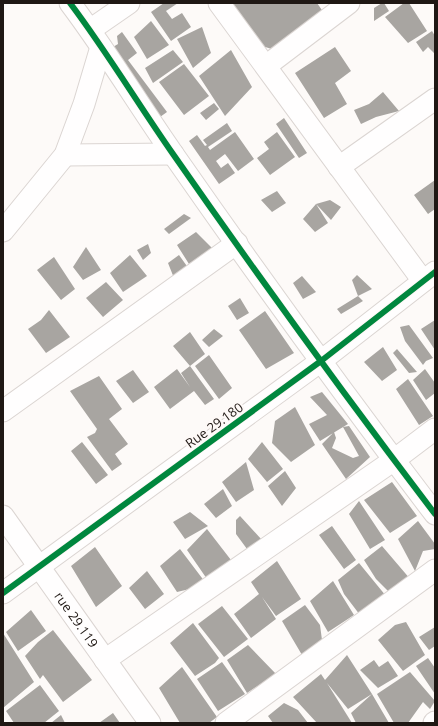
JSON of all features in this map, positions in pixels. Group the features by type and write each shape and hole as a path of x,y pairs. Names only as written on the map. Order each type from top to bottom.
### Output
{"street":[{"path":"70,3 173,154 321,361 435,514"},
{"path":"3,231 65,155 84,104 96,39 129,3"},
{"path":"219,3 339,166 429,277"},
{"path":"266,66 349,3"},
{"path":"339,166 435,99"},
{"path":"65,155 173,154"},
{"path":"3,411 237,243"},
{"name":"Rue 29.180","path":"3,594 321,361 429,277"},
{"path":"105,660 394,460 435,429"},
{"name":"rue 29.119","path":"3,516 150,723"},
{"path":"226,723 435,570"}],"building":[{"path":"164,3 178,3 166,11 172,19 182,13 191,27 171,41 151,12"},
{"path":"231,3 317,3 324,13 275,50 262,46"},
{"path":"384,3 389,11 374,21 374,8"},
{"path":"404,3 409,3 427,31 408,43 385,17"},
{"path":"151,21 169,45 147,59 134,37"},
{"path":"202,27 211,53 193,68 177,39"},
{"path":"432,31 435,36 435,54 428,47 423,52 416,42"},
{"path":"122,32 137,53 128,60 167,112 160,117 113,47 118,44 117,36"},
{"path":"335,47 351,71 335,83 347,104 324,118 295,73"},
{"path":"173,50 183,62 153,83 145,68"},
{"path":"231,50 252,87 225,116 199,76"},
{"path":"184,64 209,96 184,115 159,82"},
{"path":"383,92 399,111 376,117 361,124 354,110 369,104"},
{"path":"214,103 219,109 206,120 200,113"},
{"path":"284,118 307,153 299,158 276,124"},
{"path":"227,123 232,131 208,147 210,150 235,132 254,159 238,171 225,154 216,161 221,168 228,163 235,173 219,184 189,141 197,135 205,146 207,145 203,140"},
{"path":"277,132 295,157 270,175 257,158 269,149 264,142"},
{"path":"435,180 435,209 428,214 414,195"},
{"path":"277,191 286,203 272,212 261,200"},
{"path":"330,200 341,207 331,220 316,204"},
{"path":"316,204 328,223 315,232 303,219"},
{"path":"184,214 191,218 169,234 164,229"},
{"path":"196,232 212,248 189,264 177,245"},
{"path":"148,244 151,253 143,260 137,250"},
{"path":"86,247 101,270 83,280 73,267"},
{"path":"130,255 147,276 123,292 110,273"},
{"path":"179,255 189,269 174,278 168,263"},
{"path":"54,257 75,289 61,300 37,270"},
{"path":"357,275 372,289 358,296 352,280"},
{"path":"302,276 316,292 303,299 293,283"},
{"path":"106,282 123,300 103,317 86,298"},
{"path":"358,296 363,301 341,314 337,309"},
{"path":"240,298 249,313 237,320 228,306"},
{"path":"49,310 70,337 46,353 28,329 41,320"},
{"path":"265,311 294,353 266,369 239,330"},
{"path":"435,320 435,350 421,329"},
{"path":"409,325 433,358 426,361 423,365 405,341 400,327"},
{"path":"214,329 223,336 209,347 202,340"},
{"path":"190,332 205,354 190,366 173,346"},
{"path":"383,347 397,370 382,381 364,362"},
{"path":"397,349 417,372 409,373 393,353"},
{"path":"209,355 232,388 219,399 195,366"},
{"path":"190,366 214,399 205,405 194,391 170,409 154,387 177,369 190,387 181,373"},
{"path":"425,369 435,383 435,393 426,400 413,380"},
{"path":"133,370 149,392 133,403 116,381"},
{"path":"99,376 122,409 109,419 128,444 115,454 122,464 112,471 87,437 95,433 97,429 70,391"},
{"path":"408,379 433,416 419,425 396,389"},
{"path":"322,392 348,424 320,441 309,424 327,415 310,397"},
{"path":"295,407 315,445 291,462 272,443 275,421"},
{"path":"349,426 370,457 346,479 322,444 334,432 336,438 332,448 353,458 359,456 343,427"},
{"path":"82,442 108,475 96,484 71,451"},
{"path":"262,442 283,469 267,482 248,459"},
{"path":"246,462 254,490 236,502 222,482"},
{"path":"285,471 296,488 282,506 268,486"},
{"path":"392,482 417,516 390,533 364,500"},
{"path":"223,489 232,506 216,518 204,504"},
{"path":"359,501 385,540 370,549 349,514"},
{"path":"190,512 208,526 185,539 173,522"},
{"path":"240,516 262,540 247,549 236,534 236,520"},
{"path":"418,521 435,544 435,549 423,551 415,571 398,539"},
{"path":"332,526 356,560 344,569 319,535"},
{"path":"207,529 231,560 207,579 187,550"},
{"path":"382,546 411,580 392,595 376,579 364,560"},
{"path":"95,547 122,586 96,607 71,566"},
{"path":"180,549 205,582 198,587 177,592 160,566"},
{"path":"277,561 301,599 276,616 262,597 276,619 251,638 234,614 259,594 251,582"},
{"path":"359,563 386,596 360,615 344,594 338,580"},
{"path":"147,571 164,594 145,609 129,588"},
{"path":"333,581 354,615 328,632 310,601"},
{"path":"305,605 320,625 322,640 302,655 282,621"},
{"path":"222,606 248,639 224,657 198,624"},
{"path":"31,610 46,631 18,651 6,632"},
{"path":"406,622 425,655 403,671 378,640 395,625"},
{"path":"193,623 219,658 215,663 195,676 170,643"},
{"path":"435,627 435,646 429,650 419,637"},
{"path":"53,630 92,680 63,702 43,675 40,679 25,656 38,642"},
{"path":"3,633 34,682 3,708"},
{"path":"248,645 276,674 247,693 227,660"},
{"path":"347,655 372,694 348,709 327,683 352,723 317,723 293,697 321,674 325,680"},
{"path":"428,658 435,668 435,694 416,666"},
{"path":"374,660 379,667 388,661 398,676 378,688 360,670"},
{"path":"222,662 245,694 218,711 197,679"},
{"path":"182,667 217,717 209,723 180,723 159,688"},
{"path":"410,672 435,701 430,709 423,702 408,723 394,723 377,694"},
{"path":"40,685 59,711 44,723 14,723 6,711"},
{"path":"372,694 389,723 356,723 351,713"},
{"path":"284,703 298,710 308,723 273,723 268,716"},
{"path":"113,713 120,723 99,723"},
{"path":"61,715 65,723 51,723"}],"cycle path":[{"path":"70,3 97,40 173,154 237,245 401,470 435,514"},
{"path":"3,593 321,361 435,272"}]}
